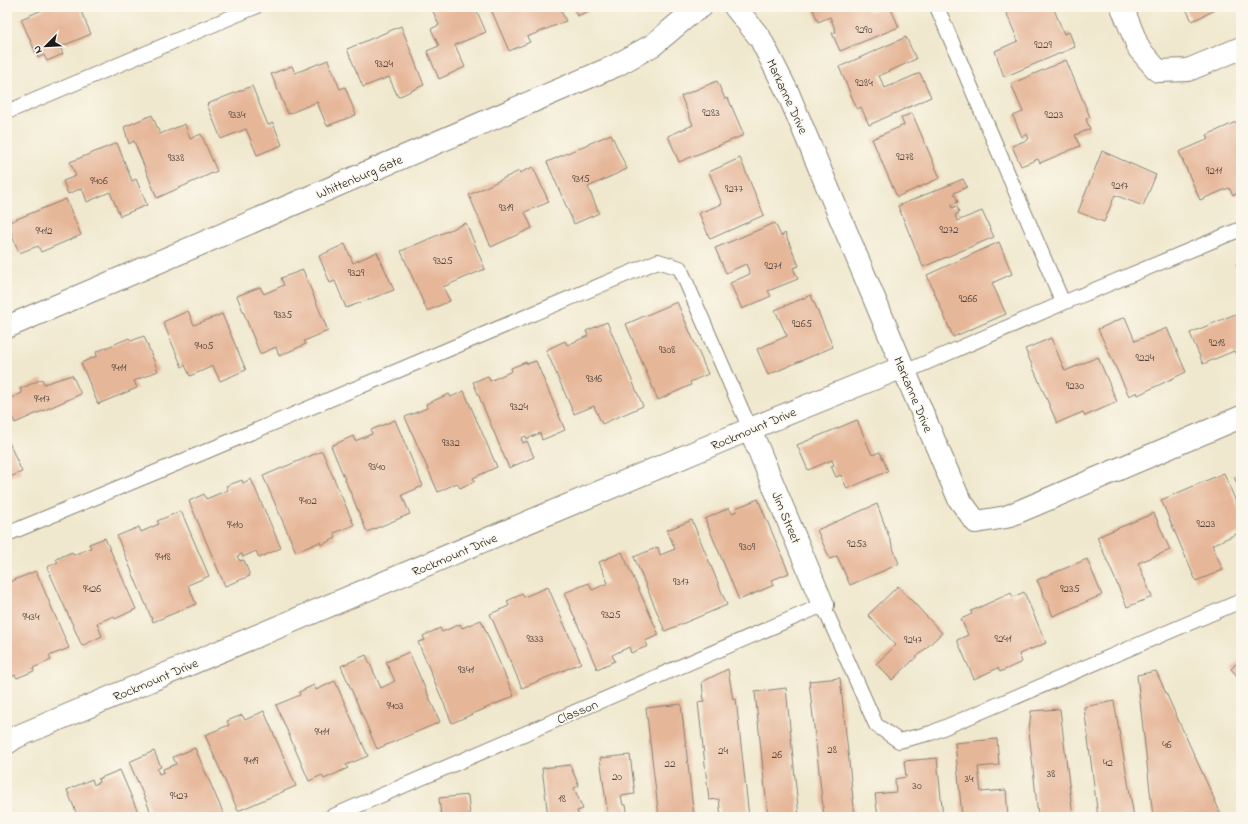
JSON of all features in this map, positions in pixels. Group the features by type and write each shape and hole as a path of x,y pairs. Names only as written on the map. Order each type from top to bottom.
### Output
{"street":[{"name":"Whittenburg Gate","path":"7,328 615,66 653,45 691,13 701,7"},
{"name":"Markanne Drive","path":"735,7 760,38 788,93 959,499 976,522 1006,518 1241,417"},
{"path":"1122,7 1139,49 1158,71 1188,70 1241,48"},
{"name":"Rockmount Drive","path":"7,743 46,725 750,429 904,370"},
{"name":"Jim Street","path":"750,429 823,605"}],"lane":[{"path":"7,112 255,7"},
{"path":"937,7 1062,303"},
{"path":"904,370 1241,229"},
{"path":"7,534 658,261 680,268 750,429"},
{"path":"823,605 876,725 899,741 931,734 1241,601"},
{"name":"Classon","path":"331,817 823,605"}],"building":[{"path":"47,7 79,7 91,34 60,47 63,54 47,61 44,55 38,58 21,19"},
{"path":"431,7 475,7 486,32 455,45 465,67 439,79 427,51 439,46 431,29 439,25"},
{"path":"490,7 559,7 566,21 527,37 530,42 509,51"},
{"path":"573,7 598,7 577,16"},
{"path":"812,7 867,7 869,12 881,7 890,7 899,27 840,51 832,33 836,32 830,17 818,22"},
{"path":"1004,7 1053,7 1064,34 1069,32 1075,47 1004,77 995,51 1018,41"},
{"path":"1185,7 1222,7 1192,21"},
{"path":"401,26 424,85 398,97 389,77 363,87 347,49"},
{"path":"906,37 916,59 879,76 885,88 920,73 931,97 869,125 861,107 857,109 839,67"},
{"path":"328,60 340,89 345,87 356,115 327,126 317,102 288,114 271,74 292,66 295,73"},
{"path":"1066,60 1090,117 1086,119 1090,129 1075,135 1080,146 1040,163 1038,159 1021,166 1012,146 1029,139 1027,134 1022,137 1013,116 1023,112 1011,84"},
{"path":"717,81 725,99 728,98 744,135 679,162 668,136 693,125 681,96"},
{"path":"252,86 268,125 273,123 282,145 257,155 246,129 221,139 207,104"},
{"path":"912,113 940,178 897,197 872,139 904,125 901,118"},
{"path":"152,115 160,134 185,124 190,139 201,134 217,171 157,198 134,141 129,144 124,127"},
{"path":"1236,122 1241,133 1241,192 1233,195 1229,188 1200,200 1179,152 1209,139 1207,135"},
{"path":"611,134 627,169 588,187 599,213 574,224 547,162"},
{"path":"117,143 132,181 136,179 147,205 120,216 110,192 87,202 82,188 68,194 63,181 76,176 70,162"},
{"path":"1102,151 1156,175 1143,206 1115,195 1104,222 1078,212"},
{"path":"740,158 764,215 710,239 699,213 722,204 709,172"},
{"path":"533,167 549,202 525,212 532,228 491,247 469,195 519,171 520,173"},
{"path":"963,179 967,187 954,193 958,202 951,205 952,208 957,206 959,213 955,215 957,221 982,211 994,237 923,267 898,206"},
{"path":"66,199 81,235 41,252 38,246 19,253 7,223"},
{"path":"466,223 485,269 443,287 450,301 427,311 401,251"},
{"path":"775,223 781,236 785,233 799,266 793,268 798,279 768,291 771,296 742,309 730,283 750,274 746,264 726,273 715,248"},
{"path":"999,242 1012,274 992,283 1006,314 953,337 927,275"},
{"path":"345,244 353,263 377,252 394,290 346,308 335,281 330,283 319,256"},
{"path":"1241,262 1241,276 1236,264"},
{"path":"303,270 328,331 304,341 306,344 279,356 276,347 260,354 237,296 260,287 264,294 284,285 281,278"},
{"path":"811,295 833,347 768,375 757,349 787,336 775,310"},
{"path":"677,302 708,374 690,382 691,385 658,400 626,324"},
{"path":"188,311 194,325 222,314 246,370 220,381 213,366 190,376 185,365 182,367 163,322"},
{"path":"1240,312 1241,353 1236,355 1234,351 1203,364 1190,333"},
{"path":"1125,317 1135,341 1167,328 1186,372 1138,395 1137,392 1129,396 1098,329"},
{"path":"607,322 643,406 602,424 594,406 574,414 546,350 565,341 567,345 588,336 586,331"},
{"path":"144,336 158,371 134,381 137,388 98,404 81,363 97,356 96,352 129,338 131,341"},
{"path":"1051,338 1065,371 1098,357 1117,402 1085,416 1083,412 1057,423 1025,349"},
{"path":"536,361 565,430 542,440 540,433 527,439 526,436 521,438 523,443 527,441 534,457 509,468 473,382 488,376 490,381 512,371 511,368 526,362 527,364"},
{"path":"72,375 81,394 15,423 7,405 7,400 22,393 20,389 42,379 44,384"},
{"path":"464,391 497,467 473,478 475,481 460,488 457,483 438,492 405,417 427,408 426,404 449,394 451,397"},
{"path":"395,420 423,486 402,495 410,514 367,532 331,446 353,436 355,441 372,434 371,430"},
{"path":"857,420 872,455 880,452 888,471 847,489 841,475 836,477 831,466 834,465 832,460 808,470 797,445"},
{"path":"7,438 22,472 7,478"},
{"path":"322,451 354,525 334,533 336,538 321,545 320,542 296,552 263,476"},
{"path":"1224,473 1241,514 1241,532 1212,545 1223,570 1196,581 1161,500"},
{"path":"1241,474 1241,492 1234,477"},
{"path":"251,479 281,548 259,558 256,551 243,557 242,554 237,556 240,561 244,560 250,576 225,586 189,501 204,494 206,499 228,490 226,486 242,480 243,483"},
{"path":"758,499 789,573 772,580 774,585 739,600 705,519 729,508 732,513 737,511 736,508"},
{"path":"877,504 899,564 850,585 837,556 830,559 817,530"},
{"path":"181,511 209,576 188,585 196,604 153,622 117,536 139,527 141,532 159,524 157,521"},
{"path":"1154,513 1170,550 1138,563 1152,597 1127,607 1097,537"},
{"path":"692,520 727,605 665,631 634,557 658,547 660,555 675,549 667,530"},
{"path":"105,538 136,609 115,619 114,616 97,623 102,636 82,646 47,567 58,562 56,559 72,552 73,555 91,548 89,544"},
{"path":"622,552 659,635 645,641 648,646 631,653 629,647 612,655 615,661 597,669 564,593 589,583 592,590 608,583 599,562"},
{"path":"1087,559 1102,595 1053,616 1037,580"},
{"path":"36,571 69,648 49,656 51,660 33,668 34,671 17,678 15,675 9,678 7,674 7,583"},
{"path":"898,586 942,633 892,680 876,664 896,645 868,615"},
{"path":"548,587 581,663 522,688 490,614 509,606 507,601 522,594 524,597"},
{"path":"1024,592 1046,643 1019,654 1022,662 1000,672 998,668 974,679 957,640 968,635 961,619 972,614 971,611 1011,593 1013,597"},
{"path":"481,620 514,696 452,723 418,642 425,640 423,636 440,628 442,632 460,624 462,628"},
{"path":"409,652 440,722 377,749 341,666 366,655 381,688 395,681 386,662"},
{"path":"1241,659 1241,680 1231,669"},
{"path":"728,669 733,700 736,699 749,817 721,817 719,799 709,800 698,702 704,701 702,682"},
{"path":"1156,671 1221,814 1153,817 1137,675"},
{"path":"840,678 855,817 824,817 809,681"},
{"path":"335,681 368,756 346,765 348,768 324,779 322,775 309,781 276,705 300,695 299,692 314,685 316,690"},
{"path":"786,688 799,817 768,817 755,692"},
{"path":"1114,701 1134,817 1098,817 1084,707"},
{"path":"681,704 694,817 659,817 646,708"},
{"path":"1060,709 1073,817 1047,817 1038,815 1029,731 1031,711"},
{"path":"264,711 296,786 238,811 205,735 229,725 227,721 242,715 245,720"},
{"path":"997,739 999,765 978,767 981,792 1006,790 1008,817 962,817 955,743"},
{"path":"195,748 225,817 153,817 129,762 154,751 161,767 157,769 159,774 164,772 163,769 176,764 173,757"},
{"path":"630,755 635,794 621,796 623,805 626,805 628,817 608,817 600,758"},
{"path":"937,758 943,817 878,817 875,794 896,792 895,779 906,777 904,761"},
{"path":"570,765 579,786 574,788 583,809 577,811 579,817 548,817 542,768"},
{"path":"120,770 140,817 78,817 67,790 92,779 94,785 99,782 98,779"},
{"path":"468,795 470,817 441,817 439,798"},
{"path":"639,815 639,817 628,817 628,816"}]}
